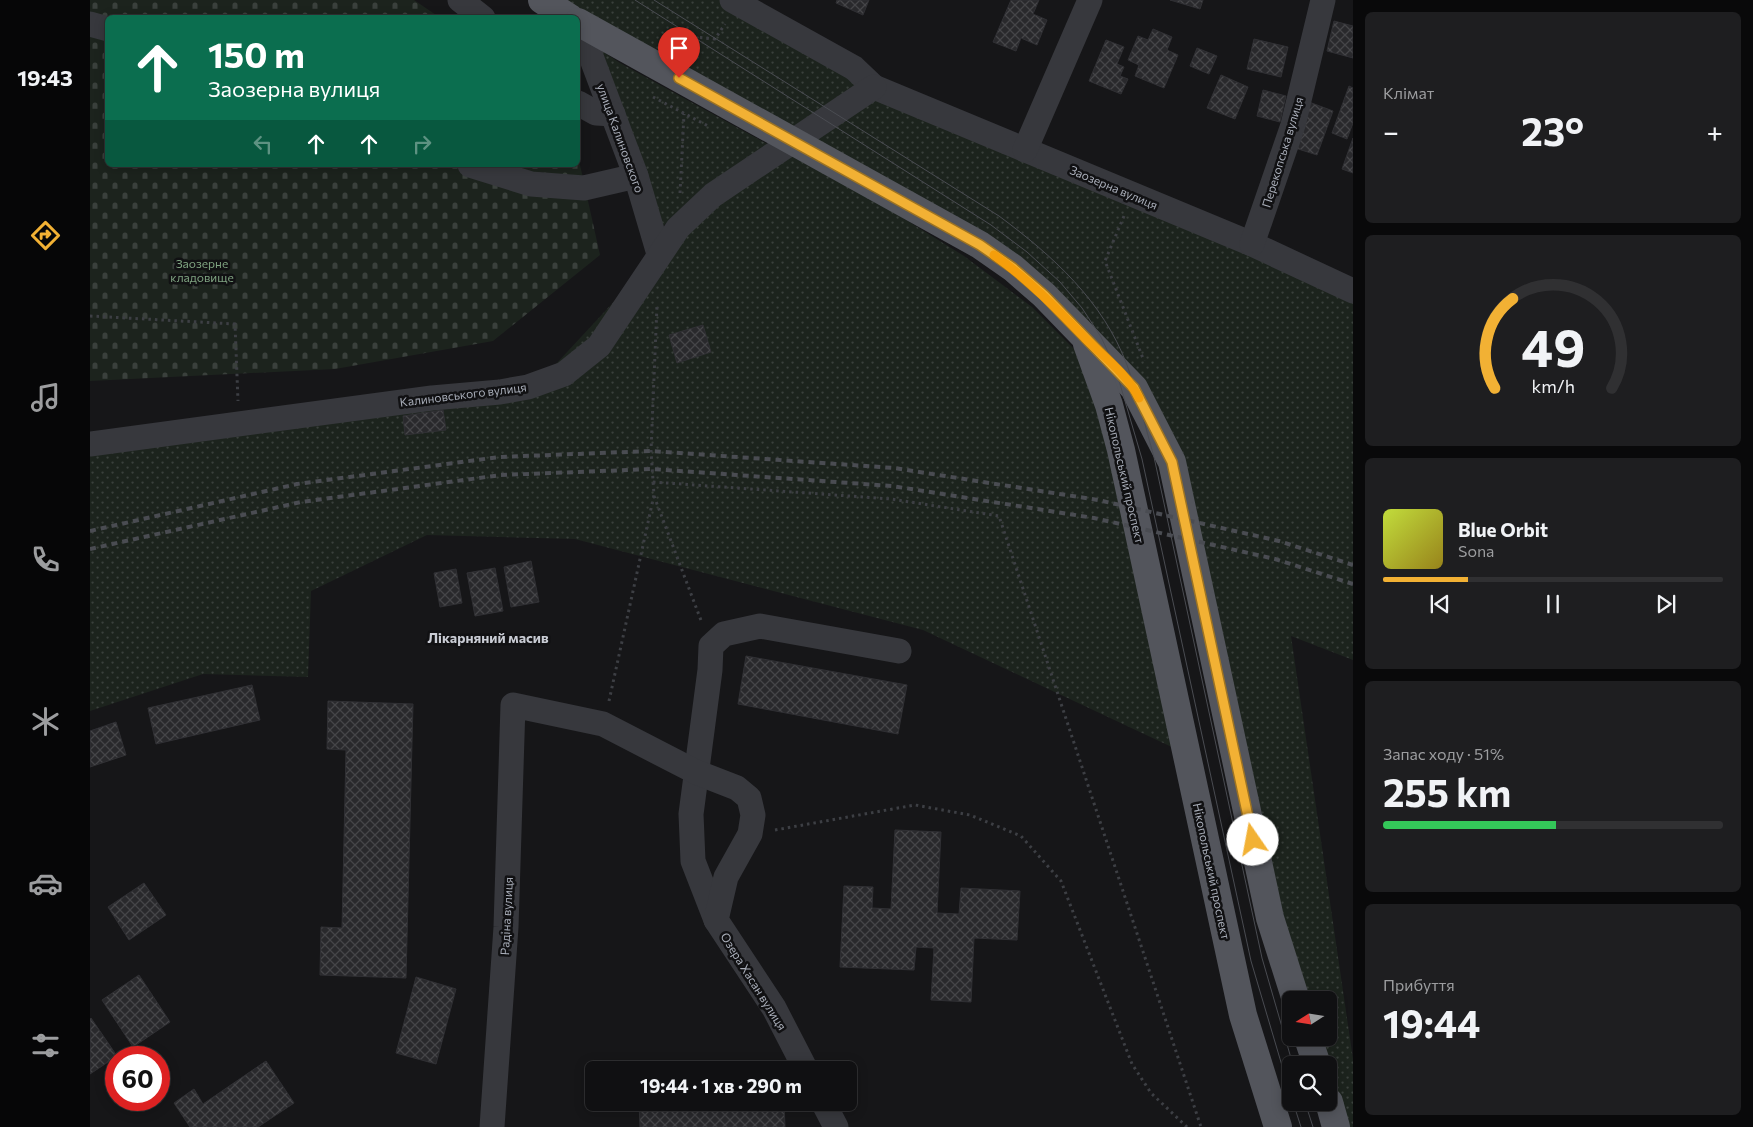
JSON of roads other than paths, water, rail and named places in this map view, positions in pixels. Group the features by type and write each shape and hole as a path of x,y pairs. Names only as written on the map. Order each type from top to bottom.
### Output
{"main road":[{"path":"542,0 565,15"},
{"path":"580,23 980,245 1013,268 1044,295 1134,388 1172,462 1270,918 1293,991"},
{"name":"Нікопольський проспект","path":"1085,338 1109,405 1121,450 1243,1015 1278,1127"},
{"path":"1332,1111 1336,1127"}],"street":[{"path":"460,0 479,15"},
{"path":"1025,150 1090,0"},
{"name":"Перекопська вулиця","path":"1252,244 1293,125 1323,0"},
{"name":"Заозерна вулиця","path":"736,1 854,68 874,87 1252,244 1353,292"},
{"path":"90,24 105,29"},
{"name":"улица Калиновского","path":"580,27 636,176 660,254"},
{"path":"794,142 874,87"},
{"path":"580,104 589,111 613,114"},
{"name":"Калиновського вулиця","path":"90,444 432,398 500,392 528,387 564,374 599,346 678,228 713,195 794,142"},
{"path":"476,167 531,184 584,188 636,176"},
{"name":"Озера Хасан вулиця","path":"801,1061 774,1008 716,920 693,861 691,814 710,670 711,646 724,634 760,626 899,651"},
{"name":"Озера Хасан вулиця","path":"513,705 604,724 696,772 737,788 748,798 753,815 750,834 726,877 716,920"},
{"name":"Радіна вулиця","path":"492,1127 506,928 513,705"},
{"path":"828,1111 836,1127"}],"tram line":[{"path":"635,0 991,225 1027,252 1060,282 1082,308 1101,337 1115,367 1142,459 1251,961 1282,1066"},
{"path":"654,0 999,216 1057,264 1090,300 1104,320 1117,342 1127,365 1154,457 1262,958 1290,1056"},
{"path":"1296,1111 1301,1127"},
{"path":"1308,1111 1313,1127"}],"railway":[{"path":"90,531 297,484 499,457 651,451 894,468 1098,500 1279,541 1353,565"},
{"path":"90,549 301,502 501,475 652,469 892,486 1094,518 1275,559 1353,584"}],"district":[{"name":"Лікарняний масив","path":"488,637"}],"park label":[{"name":"Заозерне кладовище","path":"202,270"}]}
